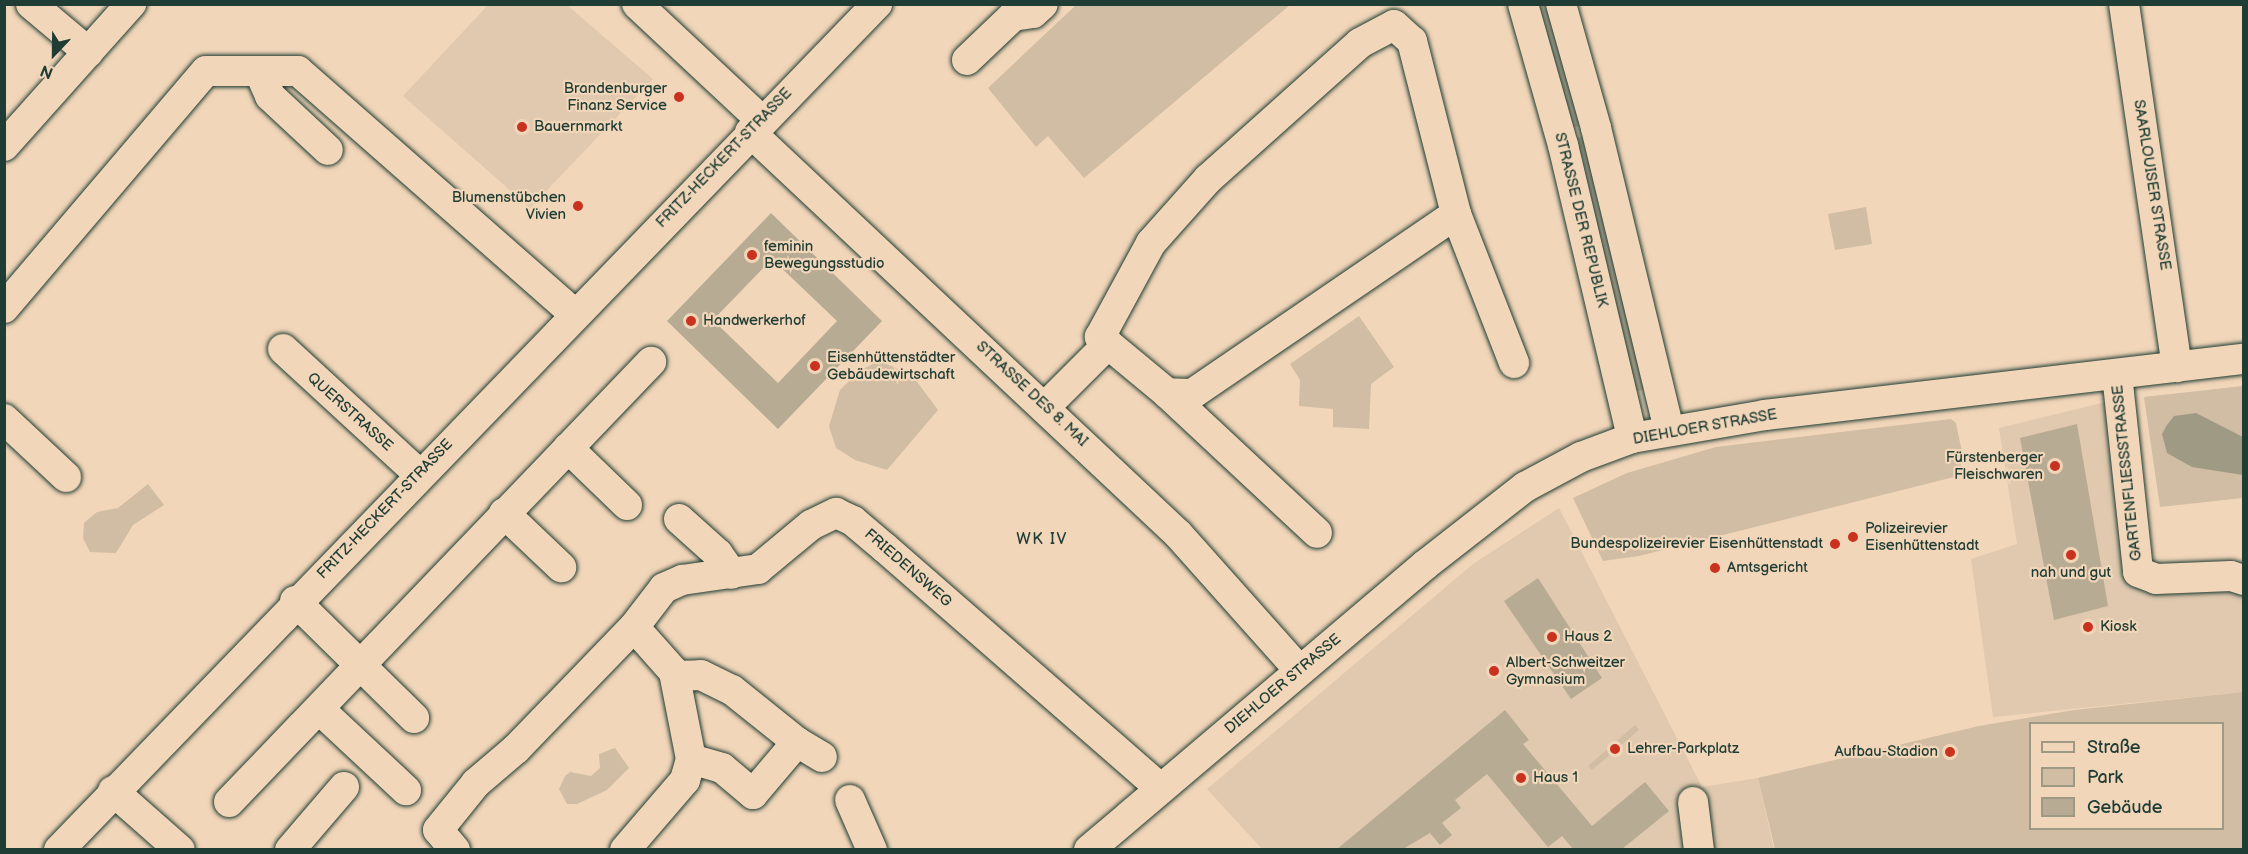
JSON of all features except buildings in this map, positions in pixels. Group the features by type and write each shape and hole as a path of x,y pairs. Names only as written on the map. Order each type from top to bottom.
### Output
{"street":[{"path":"31,4 88,52"},
{"path":"4,146 131,4"},
{"name":"STRASSE DES 8. MAI","path":"637,4 756,126 1178,534 1300,671"},
{"name":"FRITZ-HECKERT-STRASSE","path":"58,849 295,601 877,4"},
{"path":"967,60 1013,16 1033,13 1043,4"},
{"name":"STRASSE DER REPUBLIK","path":"1523,4 1568,168 1632,438"},
{"path":"1561,4 1596,128 1669,430"},
{"name":"SAARLOUISER STRASSE","path":"2124,4 2177,367"},
{"path":"1317,533 1167,393 1100,337 1151,243 1186,204 1360,43 1394,25 1412,41 1427,87 1456,214 1514,363"},
{"path":"4,308 206,71 298,71 574,314"},
{"path":"259,71 270,96 328,150"},
{"path":"1167,393 1192,394 1456,214"},
{"path":"1046,406 1108,345"},
{"name":"QUERSTRASSE","path":"283,349 419,474"},
{"name":"DIEHLOER STRASSE","path":"1089,849 1300,671 1525,487 1581,456 1632,438 1669,430 2244,359"},
{"path":"229,802 362,667 504,513 651,362"},
{"name":"GARTENFLIESSSTRASSE","path":"2117,374 2138,572 2156,579 2231,576 2244,580"},
{"path":"4,419 66,477"},
{"path":"568,448 627,505"},
{"path":"504,513 561,567"},
{"name":"FRIEDENSWEG","path":"456,849 438,830 476,783 516,749 634,627 664,588 682,580 732,574 770,562 825,516 845,516 1088,721 1160,788"},
{"path":"679,519 718,554 732,574"},
{"path":"295,601 414,718"},
{"path":"625,849 685,780 691,759 676,676 634,627"},
{"path":"676,676 701,675 732,690 810,749 753,794 722,768 691,759"},
{"path":"319,709 406,790"},
{"path":"290,849 344,787"},
{"path":"113,791 180,849"},
{"path":"850,800 872,849"},
{"path":"1693,802 1699,849"}],"shaded area":[{"name":"Bauernmarkt","path":"488,5 567,5 653,79 530,208 403,96"},
{"path":"2110,401 2126,561 2232,584 2243,595 2243,692 1993,717 1971,559 2017,544 1999,428"},
{"path":"2196,413 2243,437 2243,475 2192,467 2167,453 2162,434 2167,425 2174,416"},
{"name":"Albert-Schweitzer Gymnasium","path":"1559,508 1702,787 1758,778 1774,849 1262,849 1207,789 1473,564"}],"green space":[{"path":"1076,5 1290,5 1084,178 1048,136 1036,147 988,88"},
{"path":"1533,5 1550,5 1585,125 1568,129"},
{"path":"1588,135 1649,388 1632,393 1571,140"},
{"path":"1866,207 1872,244 1835,250 1828,214"},
{"path":"1359,316 1394,367 1371,384 1369,429 1333,427 1333,409 1299,406 1300,380 1290,364"},
{"path":"879,361 912,375 938,410 887,470 855,460 836,448 829,426 840,390 859,371"},
{"path":"2243,386 2243,498 2160,507 2144,397"},
{"path":"1951,419 1956,423 1963,457 1958,476 1639,556 1603,561 1573,498 1627,473 1716,447"},
{"path":"148,484 164,505 133,525 116,553 90,552 83,538 84,523 97,512 118,508"},
{"name":"Aufbau-Stadion","path":"2243,692 2243,849 1775,849 1758,778 1979,726 2074,710"},
{"path":"1635,725 1639,730 1592,770 1588,766"},
{"path":"615,748 629,768 607,790 577,804 567,804 559,789 565,776 570,772 591,776 600,768 599,754"}],"place":[{"name":"Brandenburger Finanz Service","path":"679,97"},
{"name":"Bauernmarkt","path":"522,127"},
{"name":"Blumenstübchen Vivien","path":"578,206"},
{"name":"feminin Bewegungsstudio","path":"752,255"},
{"name":"Handwerkerhof","path":"691,321"},
{"name":"Eisenhüttenstädter Gebäudewirtschaft","path":"815,366"},
{"name":"Fürstenberger Fleischwaren","path":"2055,466"},
{"name":"Polizeirevier Eisenhüttenstadt","path":"1853,537"},
{"name":"Bundespolizeirevier Eisenhüttenstadt","path":"1835,544"},
{"name":"nah und gut","path":"2071,555"},
{"name":"Amtsgericht","path":"1715,568"},
{"name":"Kiosk","path":"2088,627"},
{"name":"Haus 2","path":"1552,637"},
{"name":"Albert-Schweitzer Gymnasium","path":"1494,671"},
{"name":"Lehrer-Parkplatz","path":"1615,749"},
{"name":"Aufbau-Stadion","path":"1950,752"},
{"name":"Haus 1","path":"1521,778"}],"district":[{"name":"WK IV","path":"1042,540"}]}
